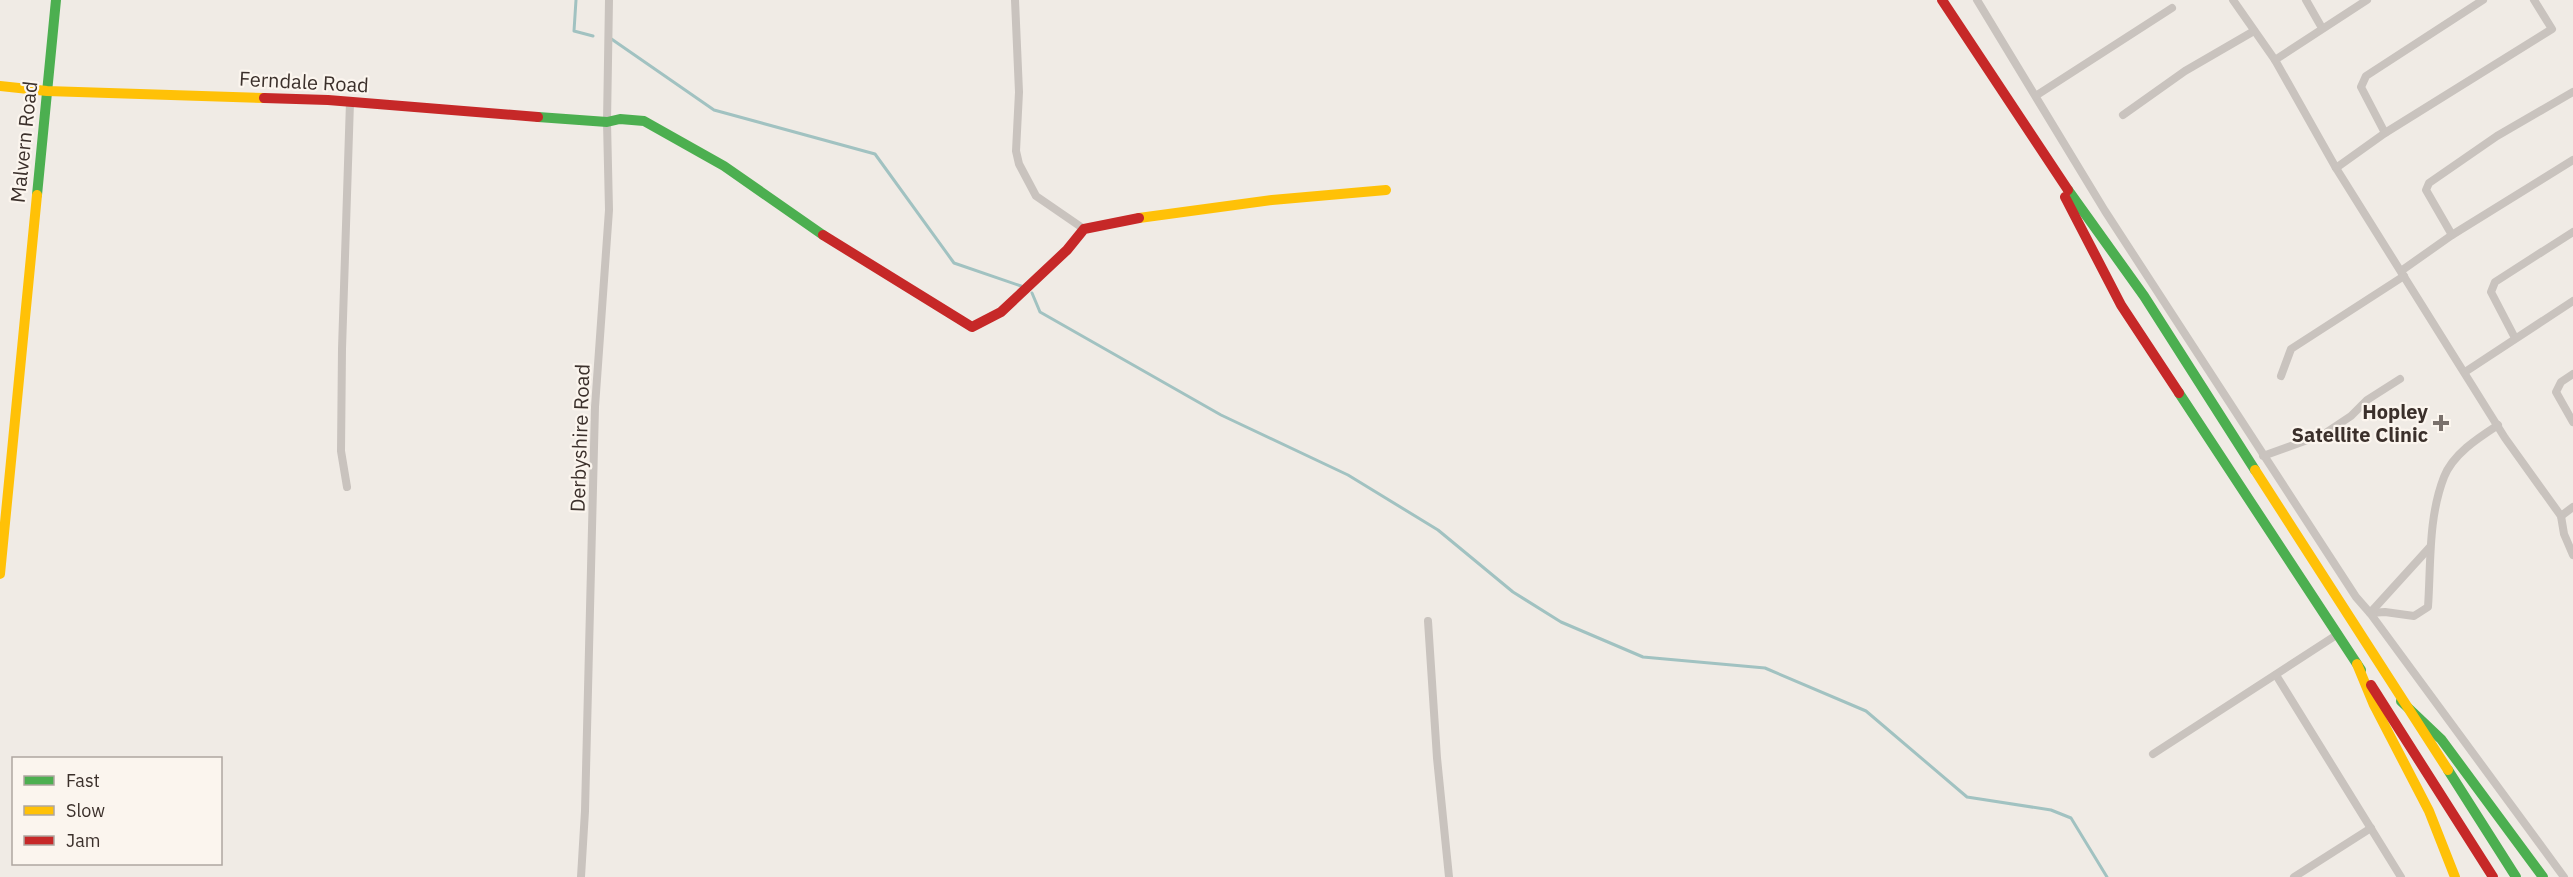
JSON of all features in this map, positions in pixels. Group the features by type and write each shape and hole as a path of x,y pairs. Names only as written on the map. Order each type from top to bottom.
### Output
{"main road":[{"name":"Malvern Road","path":"0,574 56,0"},
{"path":"1942,0 2047,161 2144,296 2516,877"},
{"name":"Ferndale Road","path":"0,86 47,91 351,102 607,122 620,119 644,121 724,166 820,232 972,327 1001,312 1067,250 1084,229"},
{"path":"2047,161 2121,305 2357,663 2493,877"},
{"path":"1084,229 1179,212 1272,200 1386,190"},
{"path":"2357,663 2374,705 2429,812 2455,877"},
{"path":"2402,701 2441,739 2543,877"}],"street":[{"name":"Derbyshire Road","path":"581,877 585,811 595,407 609,210 607,122 609,0"},
{"path":"1015,0 1018,164 1036,196 1084,229"},
{"path":"1977,0 2037,95 2105,211 2356,597 2564,877"},
{"path":"2234,0 2275,60 2336,168 2498,425 2561,516 2564,534 2573,555"},
{"path":"2306,0 2322,28"},
{"path":"2275,60 2367,0"},
{"path":"2385,133 2361,87 2366,76 2483,0"},
{"path":"2336,168 2385,133 2552,29 2534,0"},
{"path":"2037,95 2172,8"},
{"path":"2123,115 2185,71 2254,31"},
{"path":"2452,236 2426,190 2429,183 2497,136 2573,92"},
{"path":"347,488 341,451 342,349 351,102"},
{"path":"2281,376 2291,349 2403,273 2452,236 2573,160"},
{"path":"2515,338 2491,292 2495,282 2573,232"},
{"path":"2465,372 2573,301"},
{"path":"2573,374 2561,382 2556,392 2573,422"},
{"path":"2263,456 2324,434 2351,416 2367,400 2400,379"},
{"path":"2370,613 2385,612 2414,616 2428,607 2430,546 2445,476 2459,455 2498,425"},
{"path":"2561,516 2573,507"},
{"path":"2370,613 2430,546"},
{"path":"1428,621 1437,758 1449,877"},
{"path":"2153,754 2338,634"},
{"path":"2276,675 2401,877"},
{"path":"2294,877 2371,828"}],"waterway":[{"path":"576,0 574,31 593,36"},
{"path":"610,38 714,110 875,154 954,263 1021,286"},
{"path":"1032,293 1040,312 1221,415 1348,475 1438,530 1513,592 1561,622 1643,657 1765,668 1866,711 1967,797 2051,810 2071,818 2107,877"}],"traffic: fast":[{"path":"37,195 56,0"},
{"path":"538,117 607,122 620,119 644,121 724,166 823,235"},
{"path":"2068,190 2144,296 2255,470"},
{"path":"2179,393 2361,670"},
{"path":"2401,701 2441,739 2543,877"},
{"path":"2448,770 2516,877"}],"traffic: slow":[{"path":"0,86 47,91 264,98"},
{"path":"1139,218 1272,200 1386,190"},
{"path":"0,574 37,195"},
{"path":"2255,470 2448,770"},
{"path":"2357,664 2374,705 2429,811 2455,877"}],"traffic: jam":[{"path":"1942,0 2068,190"},
{"path":"264,98 328,100 538,117"},
{"path":"2065,197 2121,305 2179,393"},
{"path":"823,235 972,327 1001,312 1067,250 1084,229 1139,218"},
{"path":"2371,685 2493,877"}],"place":[{"name":"Hopley Satellite Clinic","path":"2441,423"}]}
